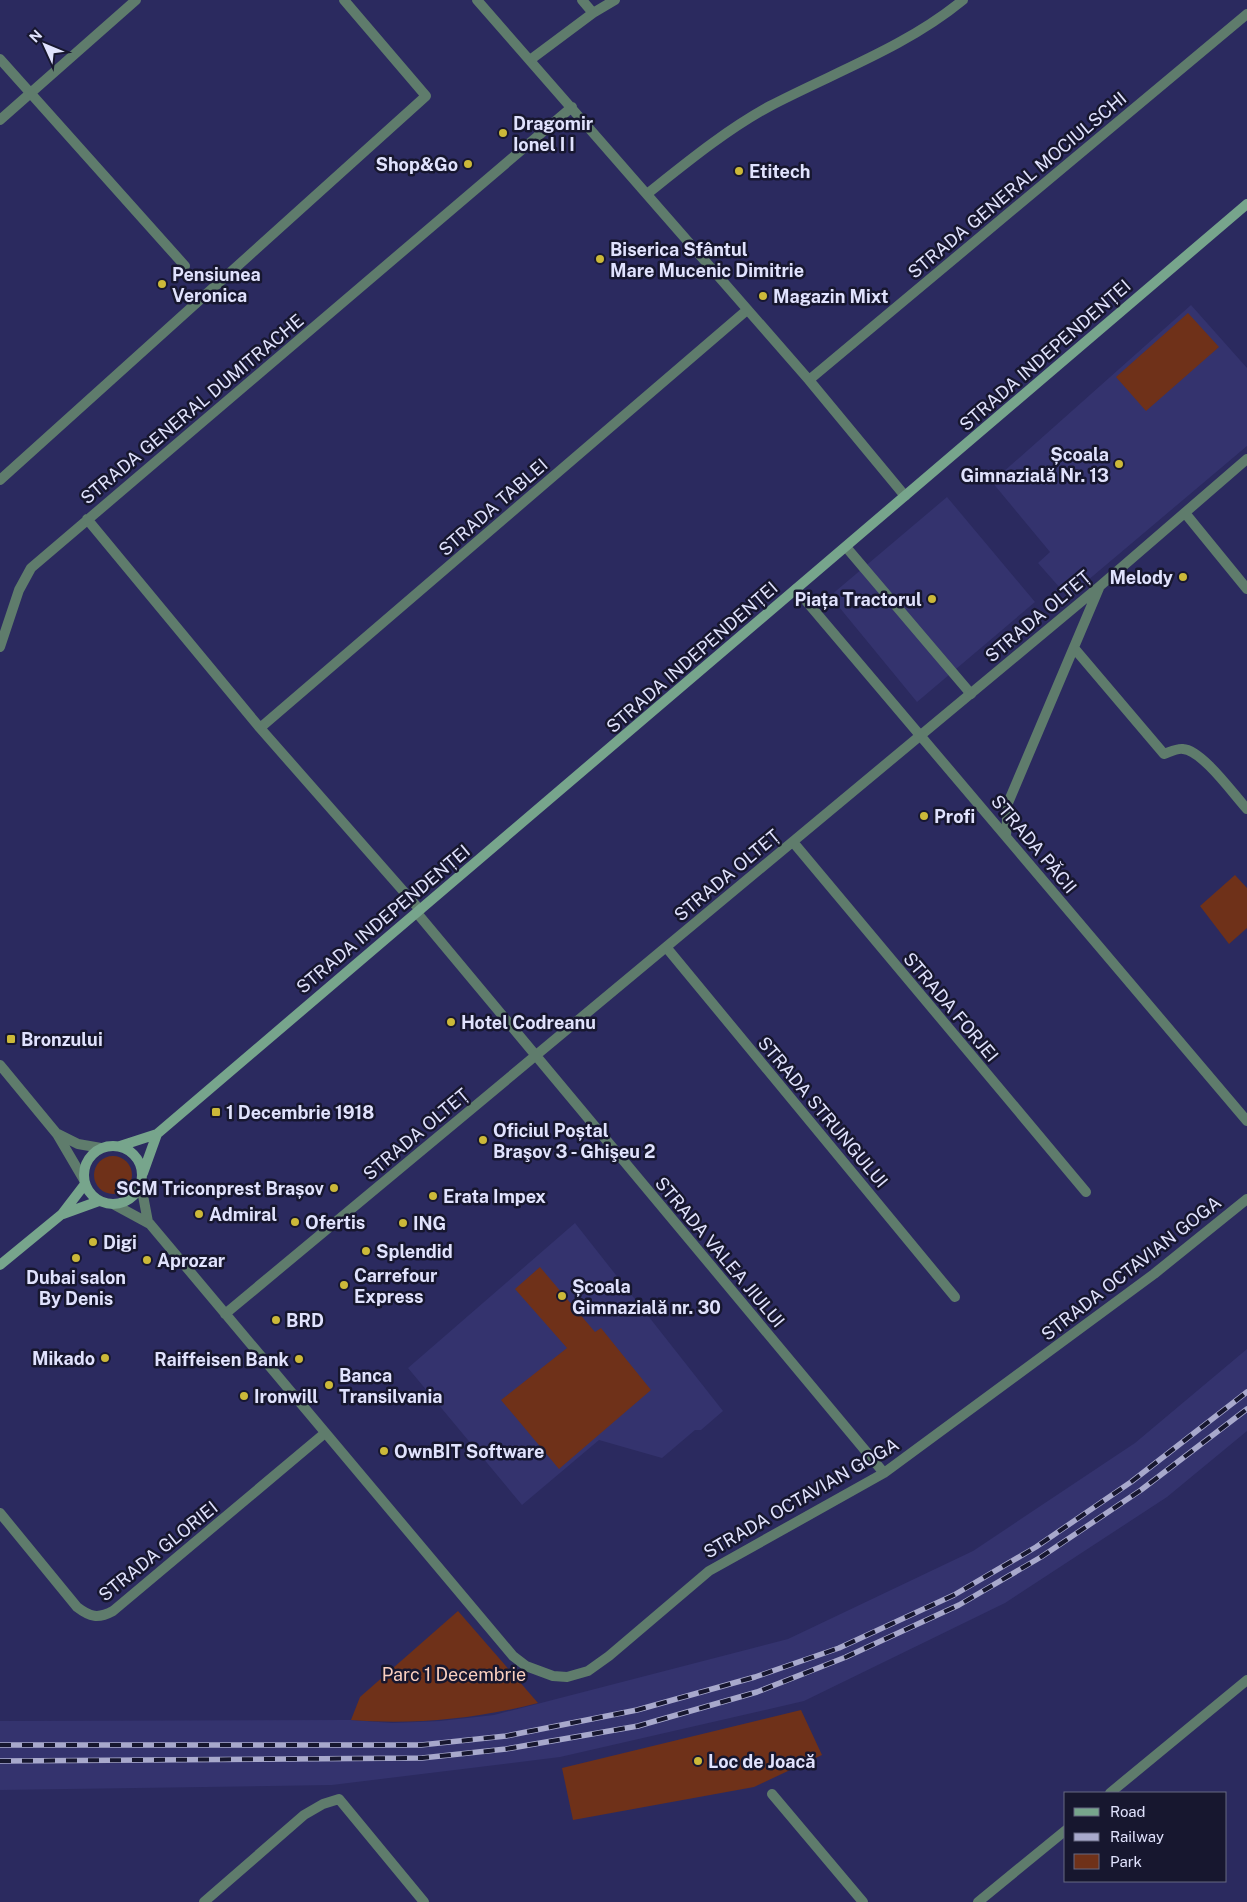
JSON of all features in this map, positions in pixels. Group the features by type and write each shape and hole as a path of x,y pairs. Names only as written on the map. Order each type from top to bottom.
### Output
{"main road":[{"name":"STRADA INDEPENDENȚEI","path":"120,1146 157,1134 1247,204"},
{"path":"62,1214 100,1202 115,1205 131,1199 141,1185 157,1134"},
{"path":"100,1202 88,1191 84,1182 85,1166 89,1159 101,1148 111,1145 120,1146 136,1156 143,1174"},
{"path":"0,1266 62,1214 84,1182"}],"street":[{"path":"0,120 136,0"},
{"path":"0,480 426,96 344,0"},
{"path":"477,0 748,310 905,496"},
{"path":"582,0 593,13"},
{"path":"530,60 593,13 614,0"},
{"path":"647,194 716,140 770,106 852,68 911,36 936,22 963,0"},
{"name":"STRADA GENERAL MOCIULSCHI","path":"808,380 1247,14"},
{"path":"0,59 185,266"},
{"name":"STRADA GENERAL DUMITRACHE","path":"418,911 260,728 87,519 572,107"},
{"name":"STRADA TABLEI","path":"260,728 748,310"},
{"name":"STRADA OLTEȚ","path":"225,1314 971,694 1247,459"},
{"path":"1185,513 1247,589"},
{"path":"0,647 19,590 31,568 87,519"},
{"path":"846,546 971,694"},
{"path":"1006,836 1008,803 1100,586"},
{"name":"STRADA PĂCII","path":"796,589 1247,1121"},
{"path":"1074,648 1164,754 1181,748 1190,750 1212,768 1247,809"},
{"name":"STRADA FORJEI","path":"793,842 1086,1192"},
{"name":"STRADA VALEA JIULUI","path":"418,911 884,1473"},
{"name":"STRADA STRUNGULUI","path":"666,947 955,1297"},
{"path":"0,1065 57,1134 84,1182"},
{"path":"57,1134 78,1144 101,1148"},
{"path":"141,1185 148,1222"},
{"name":"STRADA OCTAVIAN GOGA","path":"148,1222 513,1656 538,1672 567,1677 588,1671 609,1656 708,1571 884,1473 1154,1274 1247,1199"},
{"path":"115,1205 148,1222"},
{"name":"STRADA GLORIEI","path":"0,1513 77,1607 92,1617 102,1616 119,1605 325,1433"},
{"path":"1111,1792 1247,1680"},
{"path":"772,1794 863,1902"},
{"path":"204,1902 304,1815 323,1804 340,1799 424,1902"},
{"path":"978,1902 1064,1832"}],"shaded area":[{"name":"Școala Gimnazială Nr. 13","path":"1191,305 1247,368 1247,446 1068,597 1038,563 1050,552 992,482"},
{"name":"Piața Tractorul","path":"947,497 1035,602 917,702 830,596"},
{"name":"Școala Gimnazială nr. 30","path":"575,1223 723,1411 701,1430 695,1430 662,1458 599,1440 522,1505 408,1368"},
{"path":"1247,1349 1247,1431 1167,1497 1005,1603 804,1701 560,1757 332,1785 0,1790 0,1721 351,1720 392,1723 440,1721 494,1715 788,1639 973,1551 1135,1443"}],"green space":[{"path":"1188,313 1219,347 1146,411 1116,377"},
{"path":"1235,875 1247,888 1247,928 1229,944 1200,906"},
{"path":"113,1156 120,1157 126,1162 131,1168 131,1182 126,1188 120,1193 113,1194 106,1193 100,1188 95,1182 94,1175 95,1168 100,1162 106,1157"},
{"path":"540,1267 595,1332 601,1328 651,1390 559,1469 501,1400 567,1348 515,1289"},
{"name":"Parc 1 Decembrie","path":"458,1611 538,1703 468,1717 398,1722 351,1720 360,1697"},
{"name":"Loc de Joacă","path":"801,1710 822,1755 754,1787 573,1820 562,1768"}],"railway":[{"path":"0,1745 421,1745 506,1736 637,1710 755,1677 839,1648 954,1595 1036,1547 1131,1482 1247,1392"},
{"path":"0,1761 422,1758 506,1749 638,1726 757,1692 846,1657 959,1605 1041,1557 1141,1490 1247,1409"}],"place":[{"name":"Dragomir Ionel I I","path":"503,133"},
{"name":"Shop&Go","path":"468,164"},
{"name":"Etitech","path":"739,171"},
{"name":"Biserica Sfântul Mare Mucenic Dimitrie","path":"600,259"},
{"name":"Pensiunea Veronica","path":"162,284"},
{"name":"Magazin Mixt","path":"763,296"},
{"name":"Școala Gimnazială Nr. 13","path":"1119,464"},
{"name":"Melody","path":"1183,577"},
{"name":"Piața Tractorul","path":"932,599"},
{"name":"Profi","path":"924,816"},
{"name":"Hotel Codreanu","path":"451,1022"},
{"name":"Bronzului","path":"11,1039"},
{"name":"1 Decembrie 1918","path":"216,1112"},
{"name":"Oficiul Poștal Braşov 3 - Ghişeu 2","path":"483,1140"},
{"name":"SCM Triconprest Brașov","path":"334,1188"},
{"name":"Erata Impex","path":"433,1196"},
{"name":"Admiral","path":"199,1214"},
{"name":"Ofertis","path":"295,1222"},
{"name":"ING","path":"403,1223"},
{"name":"Digi","path":"93,1242"},
{"name":"Splendid","path":"366,1251"},
{"name":"Dubai salon By Denis","path":"76,1258"},
{"name":"Aprozar","path":"147,1260"},
{"name":"Carrefour Express","path":"344,1285"},
{"name":"Școala Gimnazială nr. 30","path":"562,1296"},
{"name":"BRD","path":"276,1320"},
{"name":"Mikado","path":"105,1358"},
{"name":"Raiffeisen Bank","path":"299,1359"},
{"name":"Banca Transilvania","path":"329,1385"},
{"name":"Ironwill","path":"244,1396"},
{"name":"OwnBIT Software","path":"384,1451"},
{"name":"Loc de Joacă","path":"698,1761"}]}
